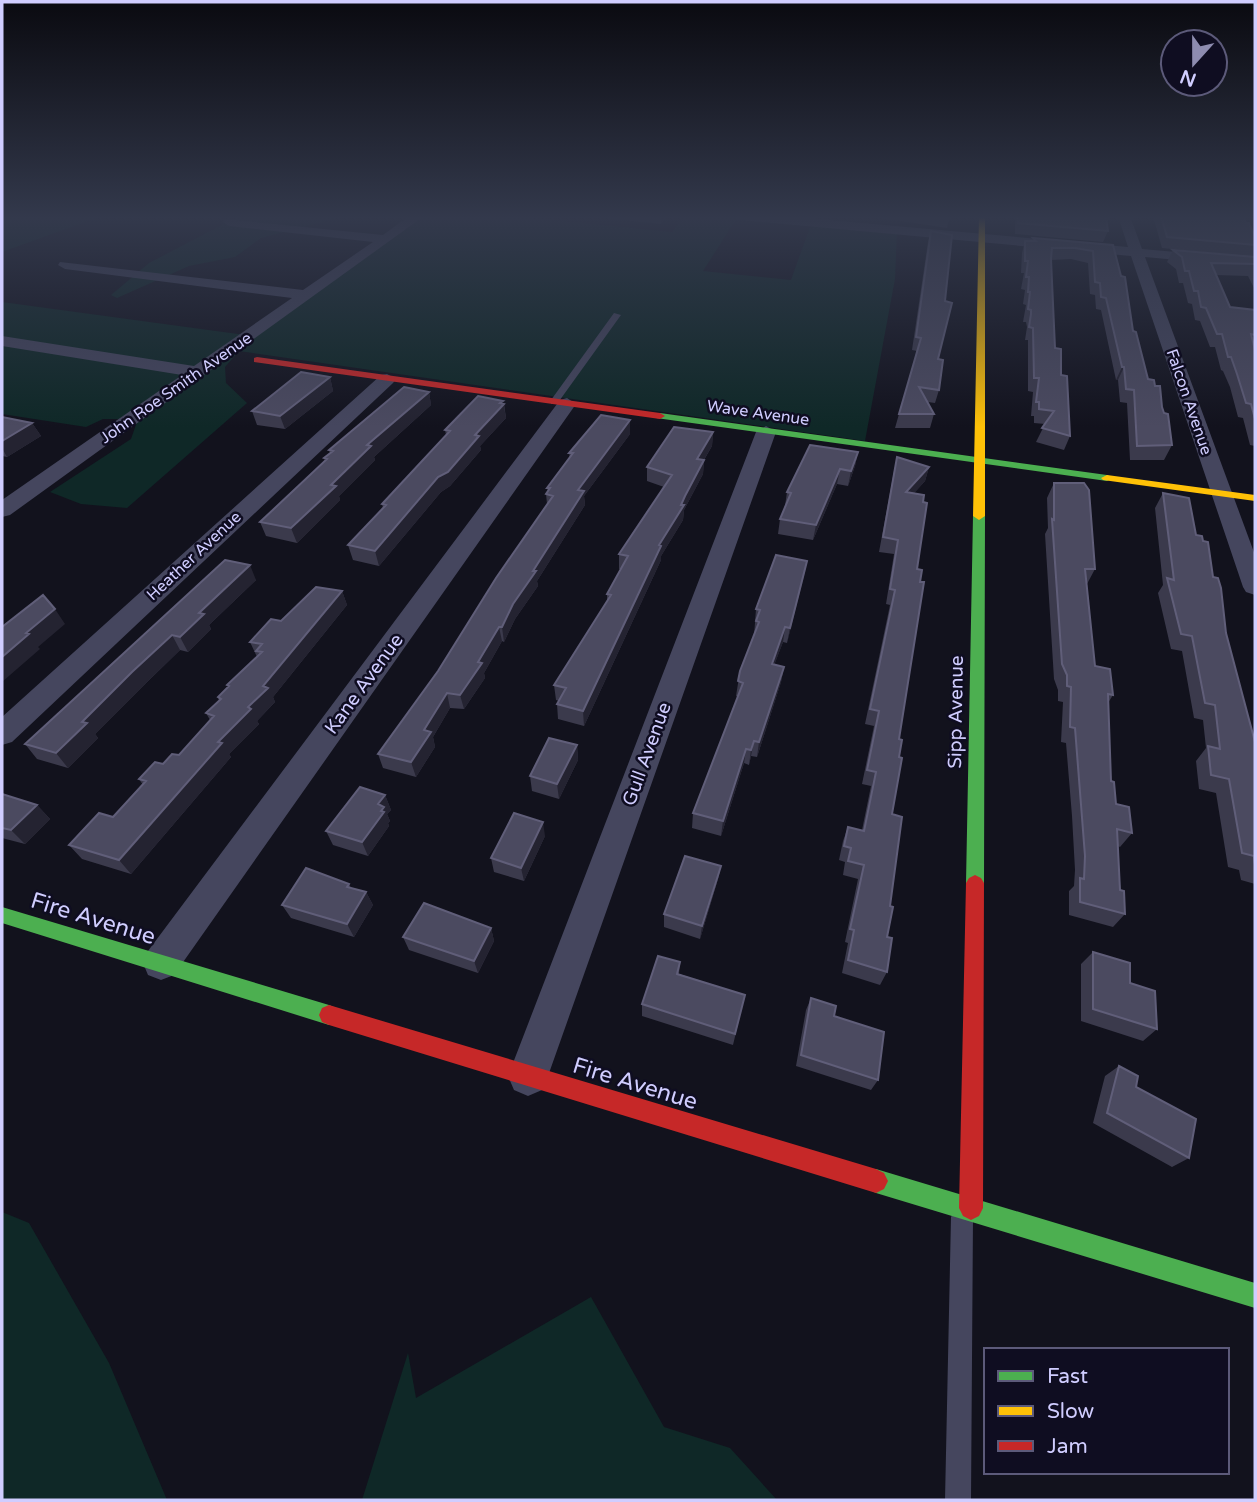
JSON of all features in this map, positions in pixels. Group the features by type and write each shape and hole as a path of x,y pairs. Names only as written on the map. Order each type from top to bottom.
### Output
{"street":[{"path":"234,286 306,295"},
{"name":"John Roe Smith Avenue","path":"2,510 319,286"},
{"name":"Sipp Avenue","path":"967,1206 982,286"},
{"name":"Falcon Avenue","path":"1148,286 1255,587"},
{"path":"2,341 199,372"},
{"name":"Wave Avenue","path":"257,360 1255,498"},
{"name":"Heather Avenue","path":"2,734 387,379"},
{"name":"Kane Avenue","path":"160,963 561,403"},
{"name":"Gull Avenue","path":"528,1076 766,432"},
{"name":"Fire Avenue","path":"2,915 528,1076 967,1206 1255,1296"}],"lane":[{"path":"561,403 617,315"},
{"path":"958,1500 967,1206"}],"green space":[{"path":"122,286 144,286 117,298 111,295"},
{"path":"325,286 894,286 865,441 239,351 225,367 226,383 247,403 127,508 81,504 50,492 131,439 138,419 103,419 86,427 2,414 2,302 238,334 258,333"},
{"path":"2,1212 29,1223 109,1363 167,1500 2,1500"},
{"path":"591,1297 664,1427 730,1448 777,1500 362,1500 408,1353 416,1398"}],"building":[{"path":"923,286 947,286 945,301 952,303 938,359 943,360 939,390 919,387 934,414 899,414 921,338 916,337"},
{"path":"1028,286 1052,286 1055,348 1061,349 1061,375 1067,376 1070,436 1042,428 1054,411 1039,409 1039,402 1036,402 1039,378 1034,378 1033,328 1029,327 1031,310 1028,309"},
{"path":"1100,286 1126,286 1133,331 1136,332 1148,379 1154,380 1155,386 1160,386 1162,407 1164,413 1168,414 1172,445 1137,446 1134,390 1126,389 1124,367 1106,298 1101,297"},
{"path":"1193,286 1221,286 1230,307 1255,310 1255,335 1251,334 1255,350 1255,419 1251,404 1246,403 1231,357 1228,357 1222,334 1217,334 1206,308 1201,307 1198,291 1194,291"},
{"path":"301,372 330,377 280,416 252,411"},
{"path":"404,387 429,392 367,445 371,446 331,485 336,486 291,528 260,522 327,459 324,458 333,451 329,450"},
{"path":"478,396 503,401 500,403 504,404 475,435 479,436 448,472 438,477 375,551 348,545 450,431 445,430"},
{"path":"601,415 630,420 578,490 584,491 478,662 482,663 460,695 447,693 424,730 431,732 411,762 378,754 438,671 496,578 553,496 546,494 550,488 547,488 573,453 569,453"},
{"path":"2,417 32,423 2,441"},
{"path":"674,427 713,432 697,459 704,460 681,505 684,505 659,545 661,546 583,711 557,704 566,688 554,685 611,595 607,594 628,556 619,554 672,475 647,467"},
{"path":"810,445 858,452 851,471 840,469 816,525 780,519 791,493 787,492"},
{"path":"897,457 929,467 906,492 924,495 923,502 927,503 917,569 922,570 920,582 924,582 899,739 902,740 899,757 902,758 892,814 902,817 890,906 893,907 887,937 892,938 887,972 848,960 854,930 850,929 864,865 848,861 851,848 844,846 848,827 864,831 876,772 867,770 879,711 870,709 895,590 890,589 898,540 883,537"},
{"path":"1054,483 1084,483 1089,490 1095,569 1085,569 1095,666 1110,669 1113,695 1108,694 1111,781 1114,782 1116,804 1129,807 1132,833 1117,829 1120,890 1124,891 1125,914 1080,902 1080,878 1084,879 1085,856 1075,728 1070,727 1071,687 1067,686 1067,675 1062,664 1052,519 1054,520"},
{"path":"1163,493 1189,498 1196,535 1202,536 1203,541 1208,542 1213,577 1218,578 1221,588 1226,633 1255,742 1255,865 1254,856 1242,853 1229,779 1211,775 1208,746 1220,749 1215,705 1205,703 1192,636 1181,634 1167,578 1174,580"},
{"path":"776,555 807,561 790,628 785,627 772,664 784,667 759,742 754,741 751,750 746,749 723,821 693,813 743,683 738,681 740,671 759,622 756,621 760,610 756,609"},
{"path":"225,560 250,565 199,613 204,614 180,637 172,635 132,672 82,722 87,723 56,753 25,744"},
{"path":"316,587 342,591 263,686 268,688 248,707 251,709 218,742 222,743 119,860 69,845 99,813 113,817 146,781 139,779 155,762 163,764 172,754 179,755 214,716 206,713 221,699 218,697 229,686 227,685 262,652 256,651 262,644 250,642 271,619 281,621"},
{"path":"43,595 55,609 2,657 2,627"},
{"path":"549,738 577,745 557,784 530,776"},
{"path":"360,787 385,795 378,804 384,807 381,811 384,812 362,842 326,831"},
{"path":"2,794 37,805 11,830 2,828"},
{"path":"514,813 543,822 521,868 491,858"},
{"path":"685,856 721,866 702,926 664,914"},
{"path":"306,868 349,884 347,887 366,892 347,924 282,905"},
{"path":"424,903 491,928 474,961 403,937"},
{"path":"1093,952 1130,963 1130,983 1155,991 1157,1029 1093,1009"},
{"path":"658,956 680,962 677,974 745,995 735,1034 642,1004"},
{"path":"811,998 836,1006 834,1016 884,1032 878,1080 801,1055"},
{"path":"1119,1066 1138,1076 1136,1087 1196,1119 1189,1158 1107,1113"}],"traffic: fast":[{"path":"660,416 1107,478"},
{"path":"975,883 979,516"},
{"path":"2,915 329,1015"},
{"path":"876,1181 1255,1296"}],"traffic: slow":[{"path":"979,516 981,286"},
{"path":"1107,478 1255,498"}],"traffic: jam":[{"path":"257,360 660,416"},
{"path":"971,1208 975,883"},
{"path":"329,1015 876,1181"}]}
